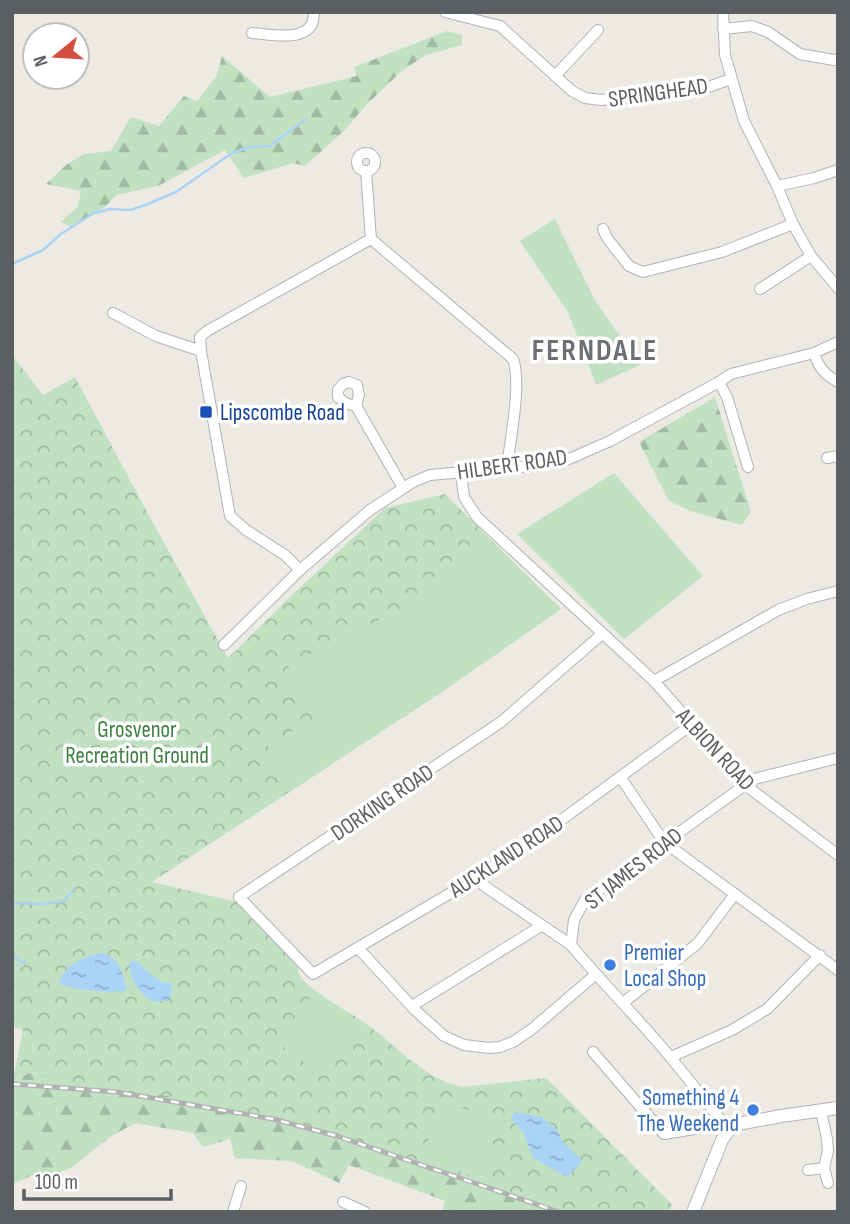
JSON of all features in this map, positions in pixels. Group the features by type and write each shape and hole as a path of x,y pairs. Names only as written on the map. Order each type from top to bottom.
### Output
{"street":[{"path":"252,33 293,35 304,32 313,23 314,12"},
{"name":"SPRINGHEAD","path":"445,12 500,26 572,91 585,98 601,100 697,89 731,79"},
{"path":"723,12 725,55 744,121 811,256 838,288"},
{"path":"723,29 752,26 768,32 800,54 838,59"},
{"path":"555,76 598,30"},
{"path":"777,187 838,170"},
{"path":"366,171 371,239 513,359 517,370 507,468"},
{"path":"603,229 629,266 643,272 722,251 793,224"},
{"path":"300,570 285,555 246,530 230,516 200,337 371,239"},
{"path":"760,289 811,256"},
{"path":"828,278 838,270"},
{"path":"113,313 156,336 201,351"},
{"name":"HILBERT ROAD","path":"224,645 300,570 370,510 403,488 430,475 535,466 569,459 610,441 731,373 814,353 838,342"},
{"path":"814,353 818,366 838,382"},
{"path":"719,382 727,397 748,467"},
{"path":"356,406 403,488"},
{"name":"ALBION ROAD","path":"461,473 464,497 477,517 654,681 745,785 838,855"},
{"path":"654,681 778,610 838,591"},
{"name":"DORKING ROAD","path":"313,974 239,897 501,722 602,634"},
{"name":"AUCKLAND ROAD","path":"313,974 476,878 549,830 691,725"},
{"name":"ST JAMES ROAD","path":"571,945 574,920 584,900 745,785 754,779 838,758"},
{"path":"621,778 664,842 838,970"},
{"path":"476,878 571,945 671,1058 726,1127"},
{"path":"623,1003 698,943 735,894"},
{"path":"412,1006 541,926"},
{"path":"358,947 412,1006 444,1036 464,1045 500,1047 523,1037 596,975"},
{"path":"671,1058 732,1030 767,1009 820,955"},
{"path":"593,1052 664,1134 726,1127 838,1108"},
{"path":"821,1111 828,1151 824,1168 828,1183"},
{"path":"693,1212 726,1127"},
{"path":"808,1170 824,1168"},
{"path":"233,1212 241,1186"},
{"path":"349,1207 365,1212"}],"green space":[{"path":"447,31 462,35 462,45 426,55 403,70 367,104 344,131 305,166 293,163 244,178 225,150 158,186 116,195 105,207 71,227 61,222 78,206 81,191 46,184 66,165 84,154 111,151 131,117 159,126 184,96 197,101 217,75 222,56 270,97 357,76 354,67"},
{"path":"555,219 596,302 640,365 596,385 568,312 520,241"},
{"name":"Grosvenor Recreation Ground","path":"12,355 43,395 75,377 228,658 385,508 445,494 561,609 442,692 152,882 237,902 297,963 299,974 311,987 368,1025 435,1077 462,1087 546,1078 672,1205 669,1212 559,1212 333,1135 177,1097 80,1087 32,1072 13,1080 23,1030 12,1027"},
{"path":"715,397 751,512 742,525 693,512 669,501 639,442"},
{"path":"614,473 703,576 624,639 517,534"},
{"path":"494,543 561,609 298,787 267,745 313,720 288,665 427,596"},
{"path":"311,997 357,1031 323,1076 277,1042"},
{"path":"32,1072 41,1075 140,1082 418,1140 546,1078 672,1205 669,1212 442,1212 445,1201 349,1165 339,1183 292,1161 235,1158 230,1139 203,1147 193,1133 135,1123 110,1137 71,1168 46,1178 33,1175 12,1184 12,1080"},
{"path":"438,1101 498,1119 481,1179 424,1158"}],"water":[{"path":"102,953 117,963 127,991 75,989 59,983 70,966 89,956"},
{"path":"135,960 157,979 172,983 170,1000 154,1002 140,991 130,970 129,963"},
{"path":"515,1112 542,1117 559,1132 561,1140 583,1161 567,1177 533,1158 524,1134 511,1118"}],"waterway":[{"path":"12,264 43,250 61,234 94,213 110,209 131,210 176,192 232,153 250,147 270,146 306,119"},
{"path":"12,903 64,901 74,889"},
{"path":"12,957 25,963"}],"railway":[{"path":"12,1084 117,1092 273,1119 337,1136 559,1212"}],"place":[{"name":"Lipscombe Road","path":"206,412"},
{"name":"Premier Local Shop","path":"610,965"},
{"name":"Something 4 The Weekend","path":"753,1110"}],"district":[{"name":"FERNDALE","path":"595,350"}]}
